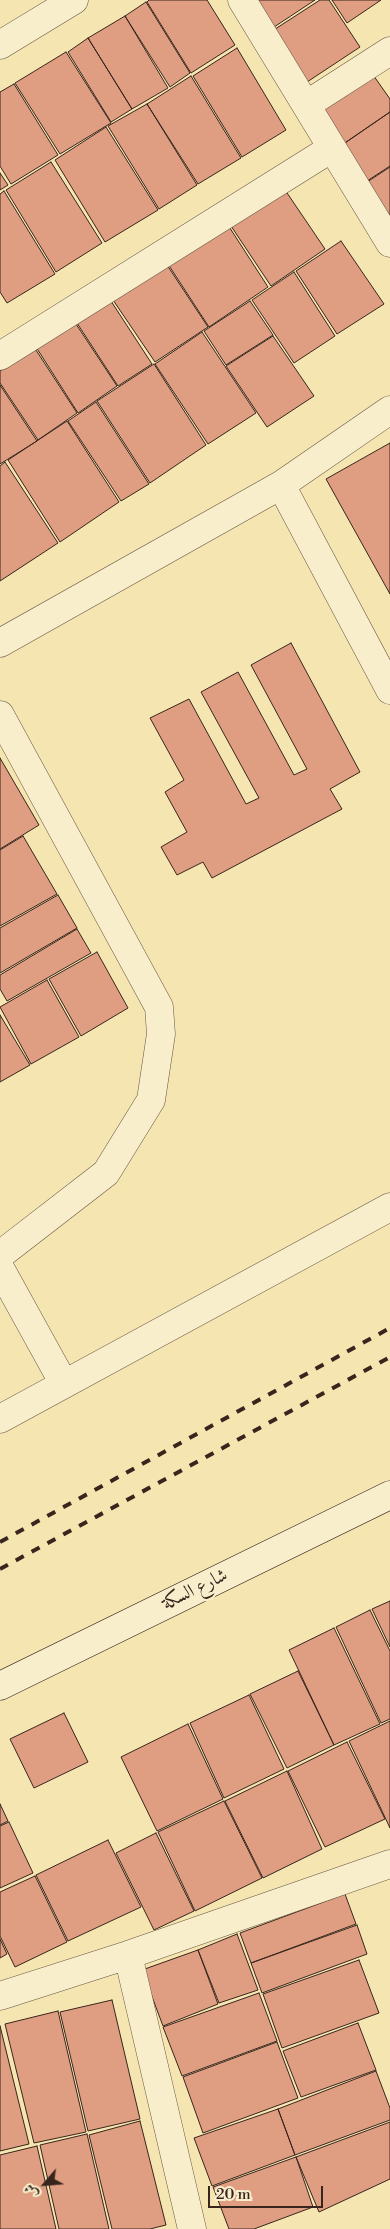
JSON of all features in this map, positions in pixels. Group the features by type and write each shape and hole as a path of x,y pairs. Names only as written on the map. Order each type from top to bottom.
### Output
{"street":[{"path":"0,45 74,0"},
{"path":"242,0 390,243"},
{"path":"306,106 390,50"},
{"path":"0,356 332,148"},
{"path":"0,643 281,485 390,410"},
{"path":"281,485 390,690"},
{"path":"0,715 158,1007 161,1034 151,1100 106,1173 0,1255"},
{"path":"0,1419 390,1207"},
{"path":"0,1268 64,1384"},
{"name":"شارع السكة","path":"0,1686 390,1495"},
{"path":"0,1996 128,1955 390,1864"},
{"path":"128,1955 192,2229"}],"building":[{"path":"149,0 207,0 235,45 191,73 147,2"},
{"path":"248,0 315,0 268,31"},
{"path":"320,0 329,0 360,47 304,84 269,33"},
{"path":"332,0 381,0 347,23"},
{"path":"146,2 190,73 170,87 125,16"},
{"path":"125,16 168,88 132,109 88,38"},
{"path":"88,38 132,109 111,122 68,52"},
{"path":"237,48 286,130 242,157 193,76"},
{"path":"66,52 111,123 60,154 15,83"},
{"path":"371,72 390,99 390,112 339,147 315,111"},
{"path":"191,76 241,158 198,184 147,104"},
{"path":"14,84 58,155 11,184 0,166 0,92"},
{"path":"147,104 197,185 159,209 108,126"},
{"path":"390,112 390,166 364,183 339,147"},
{"path":"106,127 158,210 105,242 55,160"},
{"path":"51,162 102,243 56,272 6,190"},
{"path":"390,167 390,223 364,184"},
{"path":"0,173 8,185 0,190"},
{"path":"281,184 325,249 271,286 227,220"},
{"path":"4,191 55,274 7,303 0,292 0,194"},
{"path":"226,222 268,287 209,327 166,261"},
{"path":"341,241 384,304 337,334 296,271"},
{"path":"165,262 208,327 155,362 111,297"},
{"path":"294,272 335,336 294,363 252,300"},
{"path":"109,298 152,364 118,386 75,320"},
{"path":"250,301 273,335 226,365 204,331"},
{"path":"74,321 117,386 78,413 36,347"},
{"path":"202,332 256,413 208,444 155,364"},
{"path":"273,336 314,396 267,427 226,366"},
{"path":"34,347 77,413 38,440 0,383 0,371"},
{"path":"154,364 206,445 150,483 97,401"},
{"path":"0,385 37,441 0,464"},
{"path":"96,402 149,484 121,501 68,421"},
{"path":"67,421 119,502 60,542 8,460"},
{"path":"390,443 390,594 326,479"},
{"path":"5,462 58,543 0,581 0,466"},
{"path":"291,643 360,772 330,789 342,809 212,878 203,862 177,875 161,847 187,832 165,792 184,780 150,718 189,699 246,804 259,798 201,692 238,672 294,775 307,769 251,665"},
{"path":"0,758 39,825 0,849"},
{"path":"23,836 57,894 0,926 0,850"},
{"path":"58,895 77,928 0,973 0,928"},
{"path":"77,929 91,953 7,1001 0,989 0,975"},
{"path":"97,952 128,1008 81,1036 49,979"},
{"path":"47,980 79,1037 31,1064 0,1007"},
{"path":"0,1015 30,1065 0,1082"},
{"path":"390,1601 390,1647 372,1609"},
{"path":"370,1610 390,1651 390,1719 381,1723 336,1627"},
{"path":"334,1628 380,1724 334,1745 289,1650"},
{"path":"298,1671 334,1745 287,1768 250,1694"},
{"path":"249,1695 284,1769 224,1798 190,1723"},
{"path":"64,1713 88,1762 34,1788 10,1739"},
{"path":"390,1721 390,1828 349,1741"},
{"path":"188,1724 223,1799 157,1831 121,1757"},
{"path":"347,1742 385,1819 325,1847 288,1771"},
{"path":"287,1771 322,1849 263,1878 225,1801"},
{"path":"224,1801 262,1878 195,1911 158,1832"},
{"path":"0,1804 8,1821 0,1825"},
{"path":"9,1822 33,1873 0,1888 0,1826"},
{"path":"156,1833 194,1911 154,1930 116,1853"},
{"path":"108,1840 141,1907 68,1941 36,1875"},
{"path":"35,1876 67,1942 15,1967 0,1936 0,1892"},
{"path":"345,1894 356,1924 251,1963 240,1933"},
{"path":"357,1925 367,1954 262,1993 251,1963"},
{"path":"237,1934 258,1990 219,2003 198,1950"},
{"path":"0,1939 7,1954 0,1958"},
{"path":"198,1950 218,2004 163,2026 142,1970"},
{"path":"359,1960 379,2013 282,2048 263,1994"},
{"path":"259,1993 277,2041 182,2076 163,2027"},
{"path":"112,2000 140,2119 88,2131 60,2012"},
{"path":"58,2011 86,2132 34,2143 5,2024"},
{"path":"358,2023 376,2070 301,2097 283,2051"},
{"path":"0,2026 29,2144 0,2151"},
{"path":"277,2042 298,2098 203,2133 183,2077"},
{"path":"376,2071 390,2108 390,2120 295,2155 278,2109"},
{"path":"278,2109 295,2155 212,2186 194,2138"},
{"path":"140,2121 166,2225 150,2229 112,2229 89,2135"},
{"path":"390,2122 390,2179 319,2212 296,2157"},
{"path":"87,2134 109,2229 59,2229 40,2145"},
{"path":"37,2146 56,2229 0,2229 0,2155"},
{"path":"296,2157 313,2207 254,2229 229,2229 213,2187"}],"railway":[{"path":"0,1542 390,1328"},
{"path":"0,1569 390,1357"}]}
